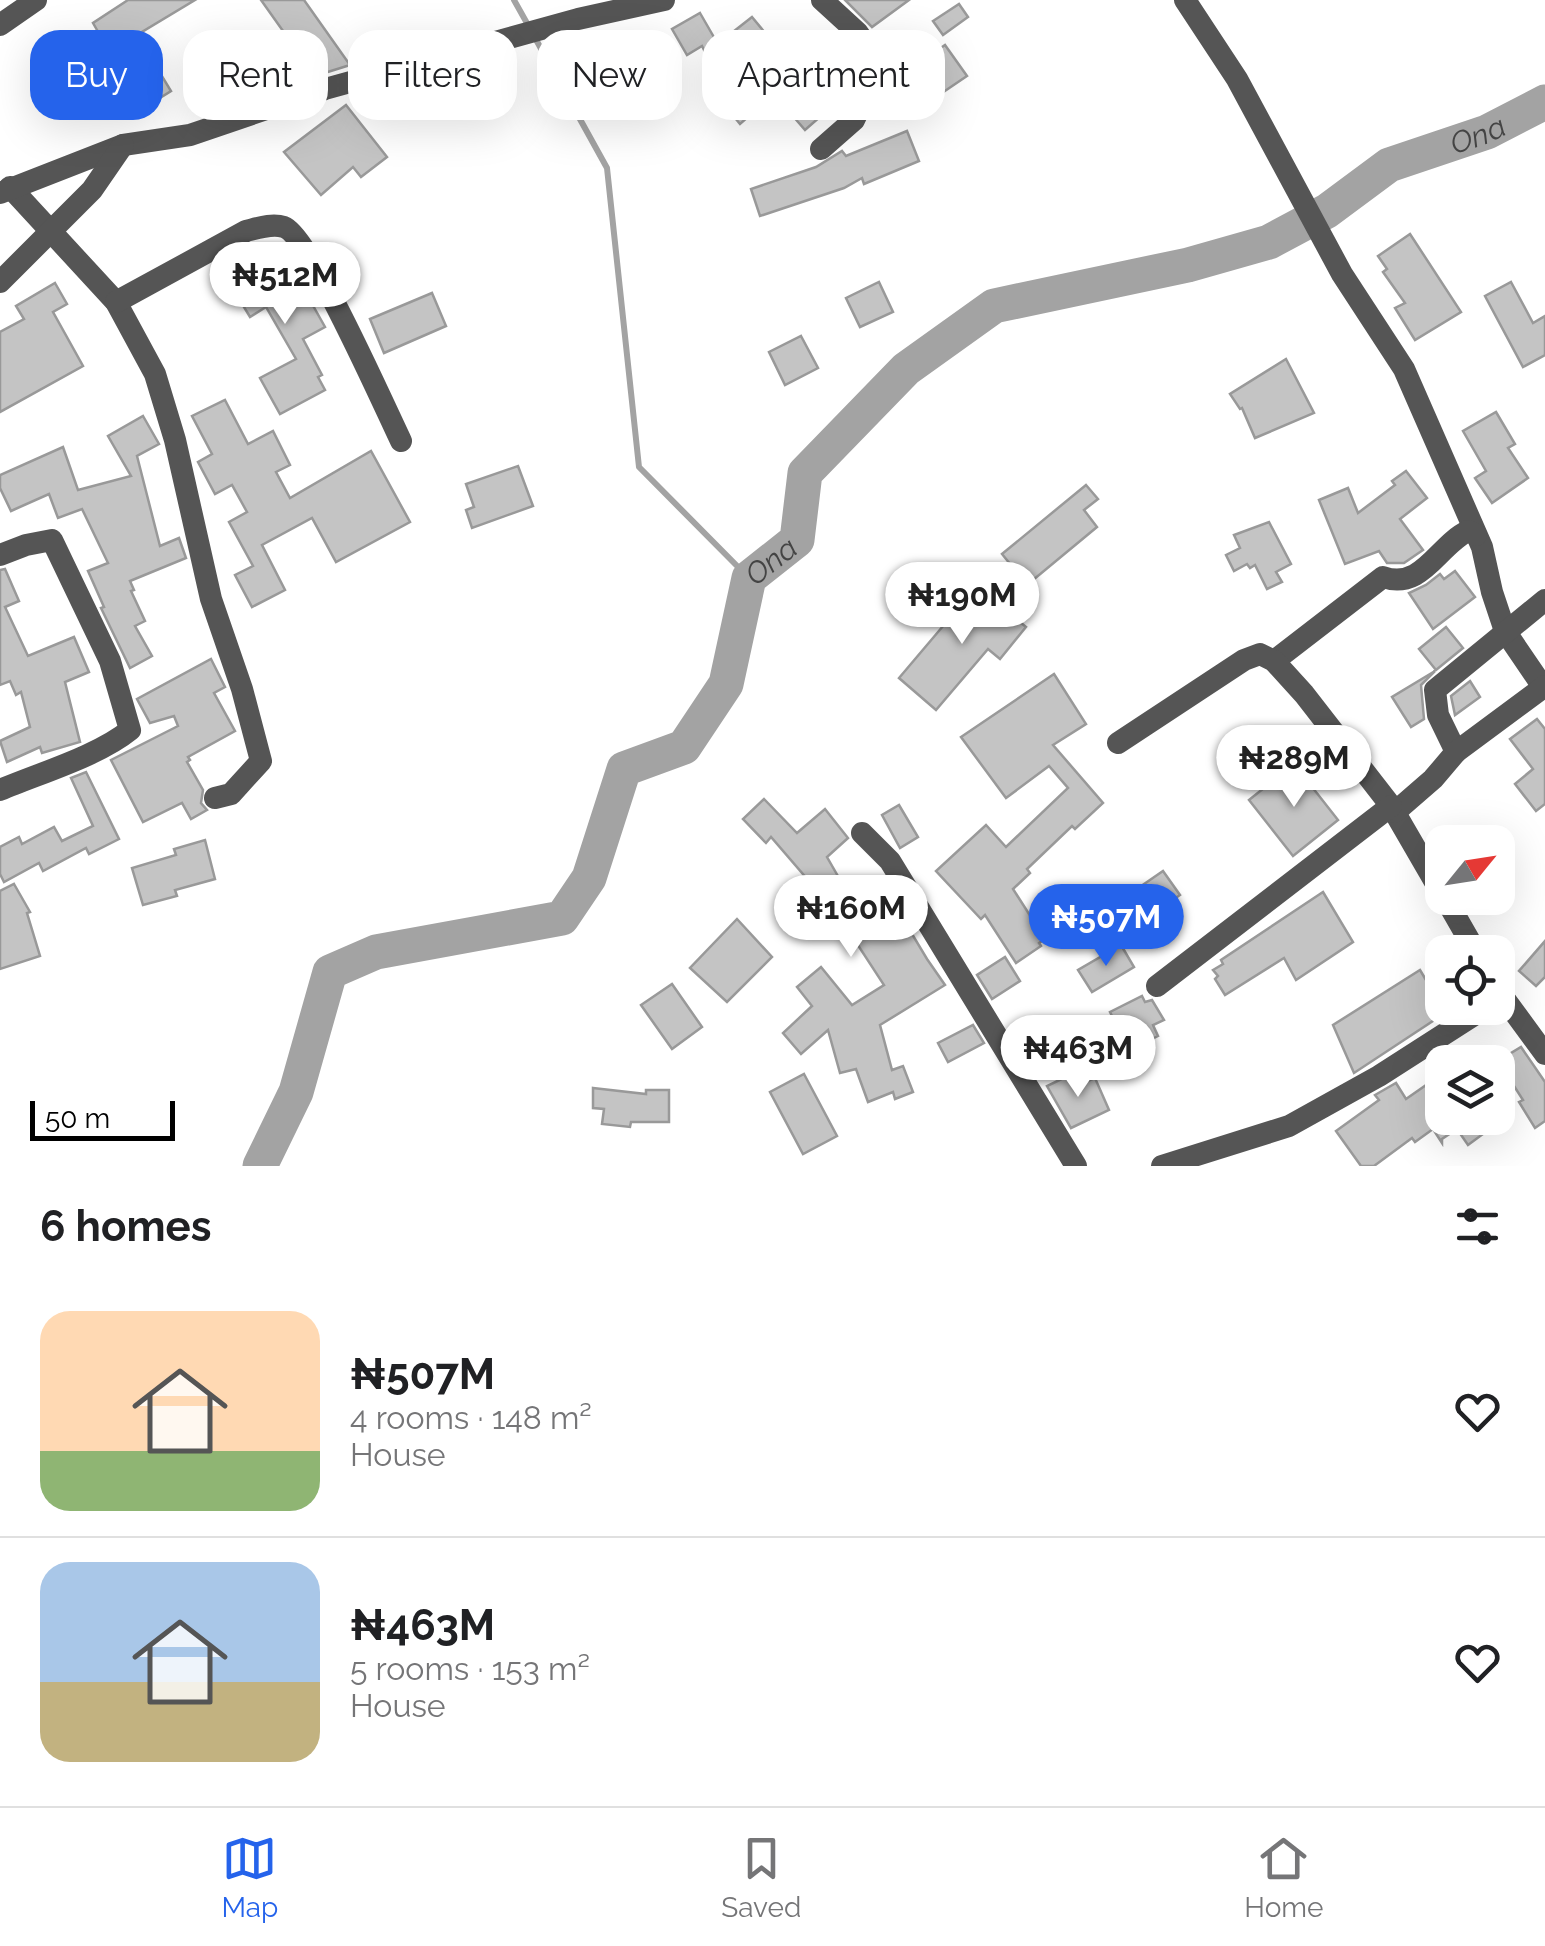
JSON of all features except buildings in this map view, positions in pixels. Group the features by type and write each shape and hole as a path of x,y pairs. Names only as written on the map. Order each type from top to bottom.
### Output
{"street":[{"path":"0,25 36,0"},
{"path":"215,798 232,794 261,761 242,689 210,598 175,440 155,374 116,302 54,231 5,190 124,146 190,135 325,89 578,19 664,0"},
{"path":"822,0 855,30"},
{"path":"1157,986 1432,779 1456,752 1544,686 1505,631 1476,535 1404,369 1342,274 1245,94 1185,0"},
{"path":"822,149 854,120"},
{"path":"0,282 92,190 124,146"},
{"path":"116,302 246,231 268,225 286,228 314,264 401,440"},
{"path":"1274,662 1383,577 1394,581 1411,578 1446,552 1456,537 1468,532 1476,535"},
{"path":"0,555 26,544 52,540 110,662 130,730 108,748 0,790"},
{"path":"1456,752 1438,715 1436,690 1545,600"},
{"path":"1118,742 1244,660 1260,654 1274,662 1304,694 1393,809 1425,864"},
{"path":"862,833 890,861 1076,1166"},
{"path":"1515,1020 1545,1054"},
{"path":"1162,1166 1289,1126 1379,1076 1456,1025"}],"waterway":[{"path":"514,0 528,25"},
{"path":"534,36 607,168 639,467 749,578"},
{"name":"Ona","path":"260,1166 296,1092 330,972 376,952 562,918 589,878 624,769 684,747 726,684 749,578 797,540 805,473 906,369 994,306 1188,265 1269,242 1327,211 1389,165 1487,132 1545,102"}]}
